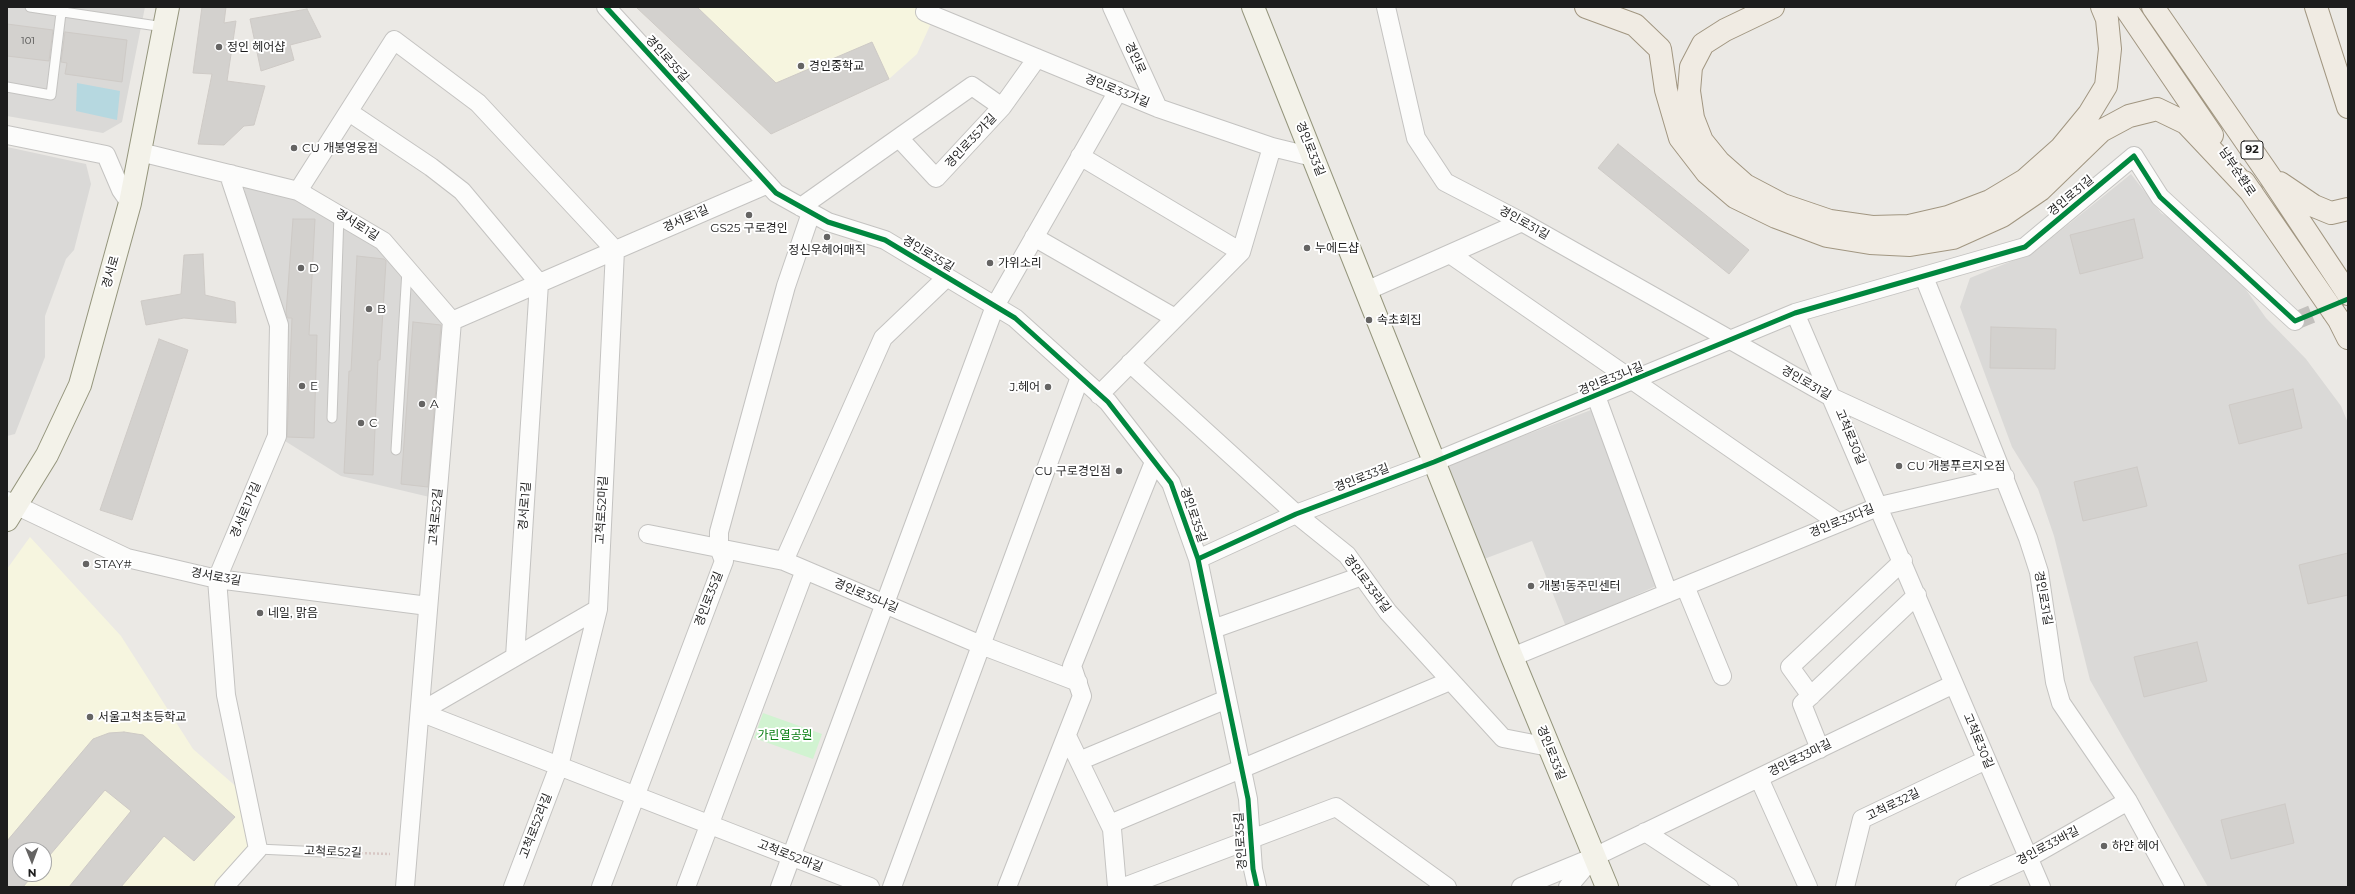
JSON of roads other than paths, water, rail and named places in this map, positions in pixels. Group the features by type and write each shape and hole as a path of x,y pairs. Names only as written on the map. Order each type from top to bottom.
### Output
{"main road":[{"path":"1586,7 1635,25 1660,49 1666,90 1680,138 1706,173 1734,196 1776,217 1827,236 1870,243 1910,245 1953,238 2002,216 2040,190 2101,130 2129,116 2157,109 2186,123 2252,193"},
{"path":"1773,7 1725,30 1703,44 1691,67 1689,91 1693,118 1702,141 1719,162 1745,185 1783,205 1830,221 1872,227 1909,226 1948,217 1990,201 2025,180 2061,148 2089,114 2106,86 2110,50 2107,19 2102,7"},
{"name":"남부순환로","path":"2125,7 2339,320 2348,338"},
{"name":"남부순환로","path":"2153,7 2271,178 2348,294"},
{"path":"2316,7 2348,107"},
{"path":"2271,178 2314,206 2331,213 2348,209"}],"street":[{"name":"경인로35길","path":"606,7 776,193 828,222 885,240 1015,318 1108,402 1171,483 1198,559 1213,629 1248,799 1257,887"},
{"name":"경인로","path":"1112,7 1158,108"},
{"name":"경인로33길","path":"1253,7 1512,657 1607,887"},
{"name":"경인로31길","path":"1386,7 1416,138 1445,182 1522,222 1833,398 2005,477 2039,572 2055,682 2061,703 2128,801 2176,887"},
{"name":"경인로33가길","path":"925,12 1158,108 1272,147 1313,157"},
{"name":"경서로","path":"10,508 47,455 80,385 130,203 167,17"},
{"path":"298,191 394,40 478,103 615,250"},
{"name":"경인로35가길","path":"899,138 936,178 1002,107 1037,58"},
{"path":"806,210 899,138 972,86 1002,107"},
{"path":"780,887 995,306 1118,91"},
{"path":"349,112 432,167 462,191 539,283"},
{"path":"7,135 106,155 122,190 130,203"},
{"path":"1099,395 1241,252 1272,147"},
{"name":"경서로1길","path":"140,152 298,191 340,214 383,241 452,321 768,184"},
{"path":"1080,156 1241,252"},
{"name":"경인로31길","path":"1796,313 2026,247 2134,156 2160,197 2295,321"},
{"name":"경서로1가길","path":"231,174 233,188 279,325 277,436 217,579 226,695 258,850"},
{"name":"경인로35길","path":"635,796 724,561 719,548 719,532 806,210"},
{"path":"1366,291 1522,222"},
{"path":"1034,237 1175,318"},
{"name":"고척로52마길","path":"559,766 598,609 615,250"},
{"name":"경인로33나길","path":"1450,254 1839,523"},
{"name":"경인로35길","path":"784,561 883,338 947,277"},
{"path":"1924,277 2005,477"},
{"name":"경서로1길","path":"515,657 539,283"},
{"name":"경인로33나길","path":"1434,462 1796,313"},
{"name":"고척로30길","path":"1796,313 1880,506 1986,760 2041,887"},
{"name":"고척로52길","path":"405,887 452,321"},
{"name":"경인로33라길","path":"1130,363 1296,514 1347,555 1388,612 1503,738 1549,747"},
{"path":"892,887 1080,377"},
{"name":"경인로33나길","path":"1596,396 1668,593"},
{"path":"1007,887 1082,696 1072,666 1154,462"},
{"name":"경인로33길","path":"1296,514 1434,462"},
{"name":"경인로33다길","path":"1512,657 1880,506 2005,477"},
{"name":"경서로3길","path":"10,508 127,558 217,579 428,606"},
{"name":"경인로35길","path":"1198,559 1296,514"},
{"name":"경인로35나길","path":"648,534 784,561 981,645 1078,682"},
{"path":"1811,696 1790,667 1903,561"},
{"path":"686,887 805,570"},
{"path":"1213,629 1362,576"},
{"path":"1685,586 1722,676"},
{"path":"1820,749 1802,704 1917,595"},
{"path":"420,712 598,609"},
{"path":"1110,824 1242,770 1450,681"},
{"name":"경인로33마길","path":"1594,857 1954,684"},
{"path":"1079,761 1227,699"},
{"name":"고척로52마길","path":"420,712 866,886"},
{"path":"1067,736 1112,829 1117,887"},
{"name":"고척로32길","path":"1845,887 1862,819 1986,760"},
{"name":"고척로52라길","path":"513,887 559,766"},
{"path":"1759,778 1808,887"},
{"path":"601,887 635,796"},
{"name":"경인로33바길","path":"1965,887 2028,858 2128,801"},
{"name":"경인로35길","path":"1124,887 1336,807 1447,887"},
{"path":"1645,832 1729,887"},
{"path":"224,887 258,850"},
{"path":"1521,887 1594,857"},
{"path":"1568,887 1594,857"}],"lane":[{"path":"30,7 61,12 167,17"},
{"path":"7,87 51,95 61,12"},
{"path":"332,418 340,214"},
{"path":"396,450 407,269"},
{"name":"고척로52길","path":"258,850 344,852"}],"water":[{"path":"77,83 120,91 117,120 76,111"}],"tunnel":[{"path":"2295,321 2348,299"}],"place":[{"name":"정인 헤어샵","path":"219,47"},
{"name":"경인중학교","path":"801,66"},
{"name":"CU 개봉영웅점","path":"294,148"},
{"name":"GS25 구로경인","path":"749,215"},
{"name":"정신우헤어매직","path":"827,237"},
{"name":"누에드샵","path":"1307,248"},
{"name":"가위소리","path":"990,263"},
{"name":"D","path":"301,268"},
{"name":"B","path":"369,309"},
{"name":"속초회집","path":"1369,320"},
{"name":"E","path":"302,386"},
{"name":"J.헤어","path":"1048,387"},
{"name":"A","path":"422,404"},
{"name":"C","path":"361,423"},
{"name":"CU 개봉푸르지오점","path":"1899,466"},
{"name":"CU 구로경인점","path":"1119,471"},
{"name":"STAY#","path":"86,564"},
{"name":"개봉1동주민센터","path":"1531,586"},
{"name":"네일, 맑음","path":"260,613"},
{"name":"서울고척초등학교","path":"90,717"},
{"name":"하얀 헤어","path":"2104,846"}],"park label":[{"name":"가린열공원","path":"785,735"}]}
